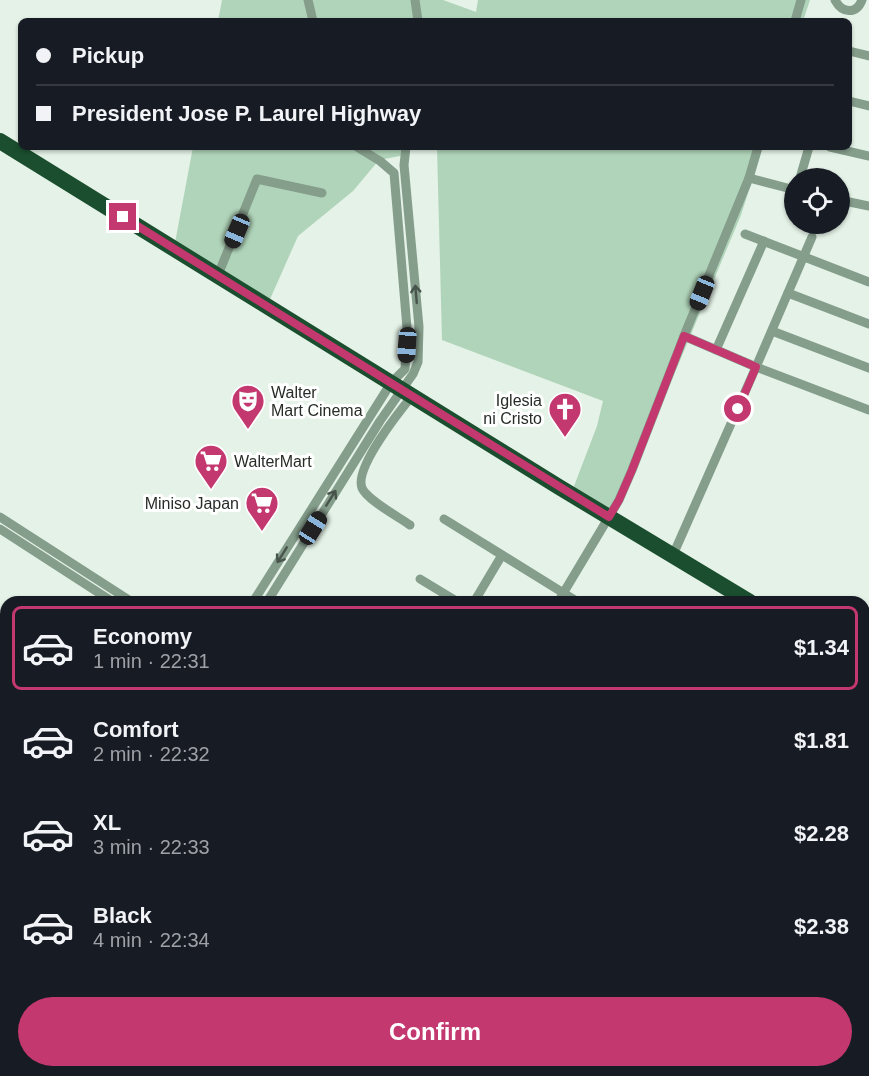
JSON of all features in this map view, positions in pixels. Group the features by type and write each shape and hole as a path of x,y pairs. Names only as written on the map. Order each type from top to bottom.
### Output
{"highway":[{"path":"0,141 401,390 740,596"}],"street":[{"path":"308,0 312,18"},
{"path":"415,0 418,18"},
{"path":"796,18 801,0"},
{"path":"835,0 840,7 847,10 854,9 860,5 862,0"},
{"path":"852,52 869,56"},
{"path":"852,102 869,106"},
{"path":"362,150 380,160 394,173 407,328 405,369 401,390 385,431 372,450 361,481 362,490 410,525"},
{"path":"271,596 413,374 418,362 419,327 404,165 406,150"},
{"path":"562,596 619,500 749,178 757,150"},
{"path":"803,168 808,150"},
{"path":"843,150 869,156"},
{"path":"394,173 405,171"},
{"path":"749,178 784,187"},
{"path":"218,275 257,179 322,193"},
{"path":"850,202 869,206"},
{"path":"745,234 869,282"},
{"path":"673,555 812,237"},
{"path":"716,350 764,241"},
{"path":"788,293 869,324"},
{"path":"772,331 869,368"},
{"path":"684,336 756,367 869,410"},
{"path":"257,596 381,399 401,390"},
{"path":"0,517 123,596"},
{"path":"444,519 502,555 560,596"},
{"path":"0,529 104,596"},
{"path":"478,596 502,555"},
{"path":"420,579 448,596"}],"green space":[{"path":"222,0 443,0 476,12 478,0 810,0 804,18 219,18"},
{"path":"192,150 406,150 405,155 379,160 353,191 298,236 267,306 174,248"},
{"path":"437,150 762,150 741,215 655,420 608,517 571,494 597,426 603,401 442,340"}],"place":[{"name":"Walter Mart Cinema","path":"248,430"},
{"name":"Iglesia ni Cristo","path":"565,438"},
{"name":"WalterMart","path":"211,490"},
{"name":"Miniso Japan","path":"262,532"}],"route":[{"path":"123,217 609,517 632,470 684,336 756,367 738,409"}]}
